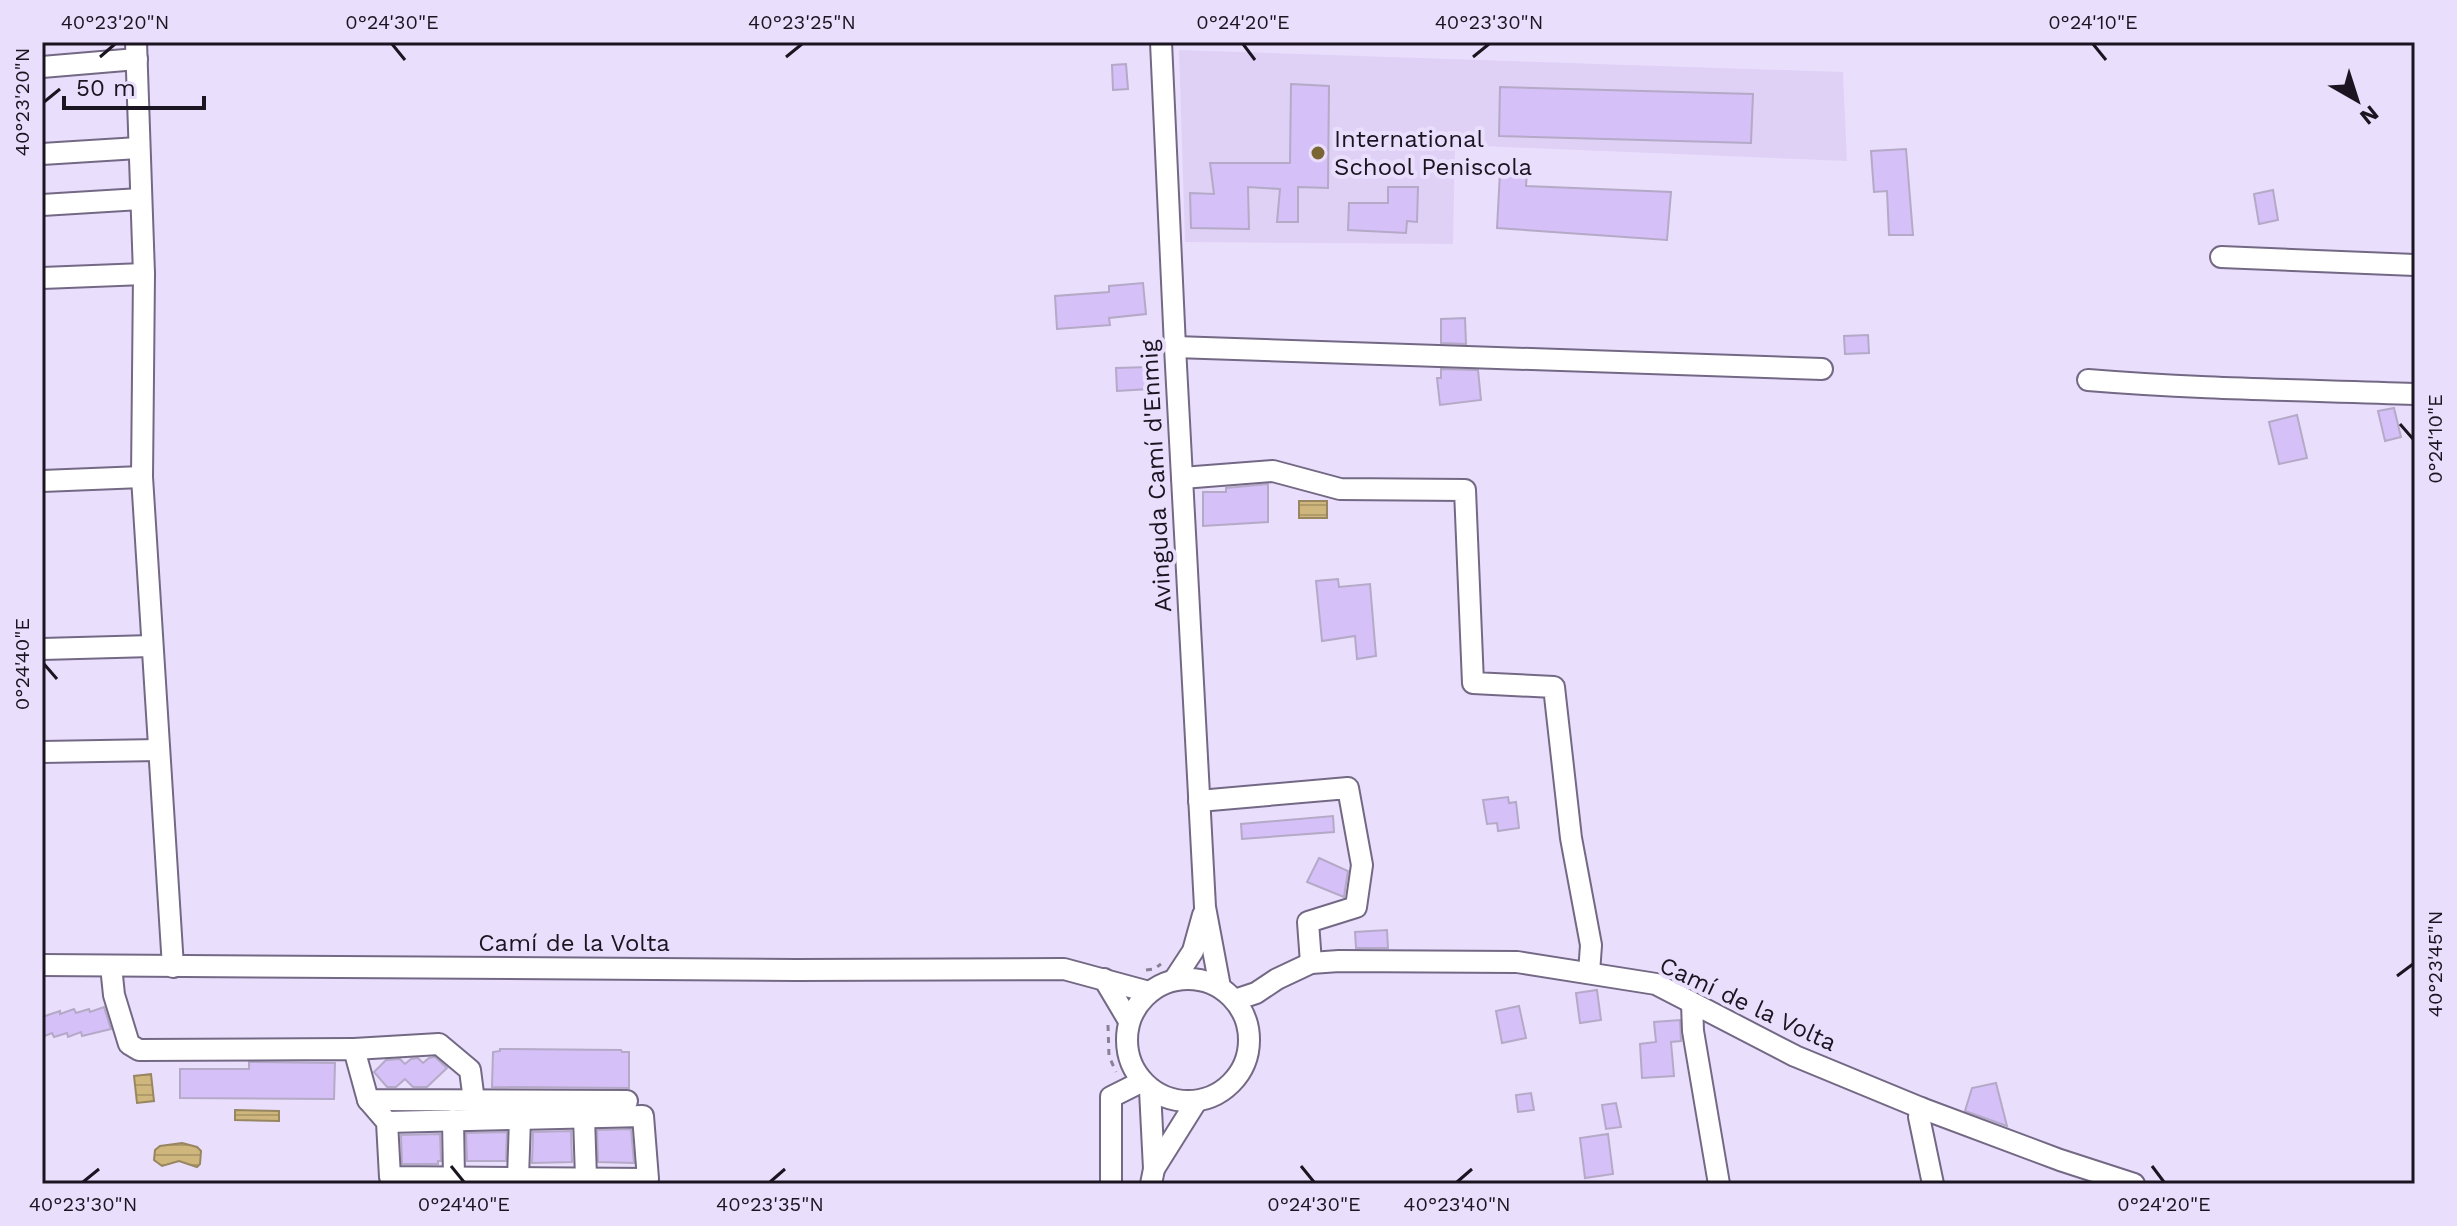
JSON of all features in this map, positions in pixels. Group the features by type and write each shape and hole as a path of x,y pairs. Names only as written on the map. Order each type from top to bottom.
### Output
{"street":[{"name":"Avinguda Camí d'Enmig","path":"1161,42 1205,907 1228,993"},
{"path":"42,67 136,50 144,274 142,477 173,967"},
{"path":"42,154 138,148"},
{"path":"42,205 140,199"},
{"path":"2221,257 2415,265"},
{"path":"42,278 144,274"},
{"path":"1175,347 1822,369"},
{"path":"2088,380 2187,388 2252,387 2415,394"},
{"path":"1182,478 1273,471 1340,489 1465,490 1473,683 1554,687 1571,838 1591,945 1589,973"},
{"path":"42,481 142,477"},
{"path":"42,649 152,646"},
{"path":"42,752 159,750"},
{"path":"1199,801 1348,788 1362,865 1356,907 1308,922 1311,963"},
{"name":"Avinguda Camí d'Enmig","path":"1170,971 1193,951 1205,907"},
{"name":"Camí de la Volta","path":"1228,993 1256,993 1311,963 1517,962 1656,984 1795,1056 1921,1108 2134,1184"},
{"name":"Camí de la Volta","path":"42,965 1064,969 1149,992"},
{"path":"111,966 114,995 129,1044 139,1050 354,1049 439,1044 470,1070 474,1101"},
{"path":"1153,1177 1139,1087 1127,1053 1129,1021 1149,992 1170,971 1198,979 1228,993 1248,1022"},
{"path":"1104,979 1129,1021"},
{"path":"1111,1184 1111,1097 1139,1087 1171,1100 1196,1102 1228,1088 1248,1057 1248,1022 1277,979"},
{"path":"1692,1003 1693,1031 1719,1184"},
{"path":"354,1049 368,1100 387,1122 390,1177 648,1179 643,1116 387,1122"},
{"path":"368,1100 627,1101"},
{"path":"1153,1177 1196,1102"},
{"path":"1921,1108 1919,1117 1933,1184"},
{"path":"584,1117 586,1178"},
{"path":"518,1178 520,1119"},
{"path":"453,1120 454,1178"}],"path":[{"path":"1143,970 1170,971"},
{"path":"1107,1013 1109,1056 1139,1087"}],"shaded area":[{"name":"International School Peniscola","path":"1179,50 1843,72 1847,161 1455,145 1453,244 1185,242"},
{"path":"1299,501 1327,501 1327,518 1299,518"},
{"path":"151,1074 154,1101 137,1103 134,1076"},
{"path":"235,1110 279,1111 279,1121 235,1120"},
{"path":"182,1143 201,1151 197,1167 179,1161 162,1166 154,1160 155,1150 160,1146"}],"building":[{"path":"1126,64 1128,89 1113,90 1112,65"},
{"path":"1291,84 1329,86 1328,188 1298,187 1298,222 1277,222 1280,189 1248,187 1249,229 1191,228 1190,193 1214,194 1210,163 1290,163"},
{"path":"1500,87 1753,94 1751,143 1499,136"},
{"path":"1906,149 1913,235 1889,235 1887,191 1874,192 1871,151"},
{"path":"1500,172 1527,172 1526,186 1671,192 1667,240 1497,228"},
{"path":"1388,187 1418,187 1417,222 1407,221 1406,233 1348,230 1349,203 1388,203"},
{"path":"2273,190 2278,220 2259,224 2254,194"},
{"path":"1143,283 1146,314 1109,318 1110,325 1057,329 1055,296 1109,292 1109,286"},
{"path":"1465,318 1466,344 1441,343 1441,319"},
{"path":"1868,335 1869,353 1845,354 1844,336"},
{"path":"1149,367 1150,389 1117,391 1116,368"},
{"path":"1441,369 1478,370 1481,400 1440,405 1437,378 1441,378"},
{"path":"2394,408 2401,437 2385,441 2378,411"},
{"path":"2297,415 2307,458 2279,464 2269,422"},
{"path":"1268,484 1268,522 1203,526 1203,492 1226,492 1226,488"},
{"path":"1338,579 1339,587 1370,584 1376,656 1357,659 1355,636 1322,641 1316,581"},
{"path":"1508,797 1509,803 1516,802 1519,828 1498,831 1497,823 1487,824 1483,800"},
{"path":"1333,816 1334,832 1242,839 1241,824"},
{"path":"1319,858 1348,871 1344,897 1307,882"},
{"path":"1387,930 1388,948 1356,948 1355,932"},
{"path":"1597,990 1601,1020 1580,1023 1576,993"},
{"path":"1519,1006 1526,1038 1502,1043 1496,1011"},
{"path":"104,1007 111,1029 82,1036 81,1032 68,1037 67,1033 54,1037 52,1033 42,1037 42,1017 60,1011 60,1014 74,1009 76,1013 89,1009 90,1012"},
{"path":"1680,1020 1681,1041 1671,1042 1674,1076 1642,1078 1640,1044 1656,1042 1654,1022"},
{"path":"500,1049 629,1052 629,1088 492,1087 493,1052"},
{"path":"435,1057 447,1068 427,1087 413,1087 405,1079 396,1087 387,1087 374,1072 386,1060 400,1059 405,1064 418,1058 423,1063"},
{"path":"249,1062 335,1063 334,1099 180,1098 180,1069 249,1069"},
{"path":"1996,1083 2007,1126 1965,1111 1972,1088"},
{"path":"1531,1093 1534,1110 1518,1112 1516,1095"},
{"path":"1616,1103 1621,1127 1606,1129 1602,1105"},
{"path":"631,1129 634,1163 598,1162 597,1130"},
{"path":"571,1131 572,1162 532,1163 533,1132"},
{"path":"507,1132 506,1161 467,1161 466,1133"},
{"path":"440,1134 441,1161 438,1164 402,1164 401,1135"},
{"path":"1608,1134 1613,1174 1585,1178 1580,1138"}],"place":[{"name":"International School Peniscola","path":"1318,153"}]}
